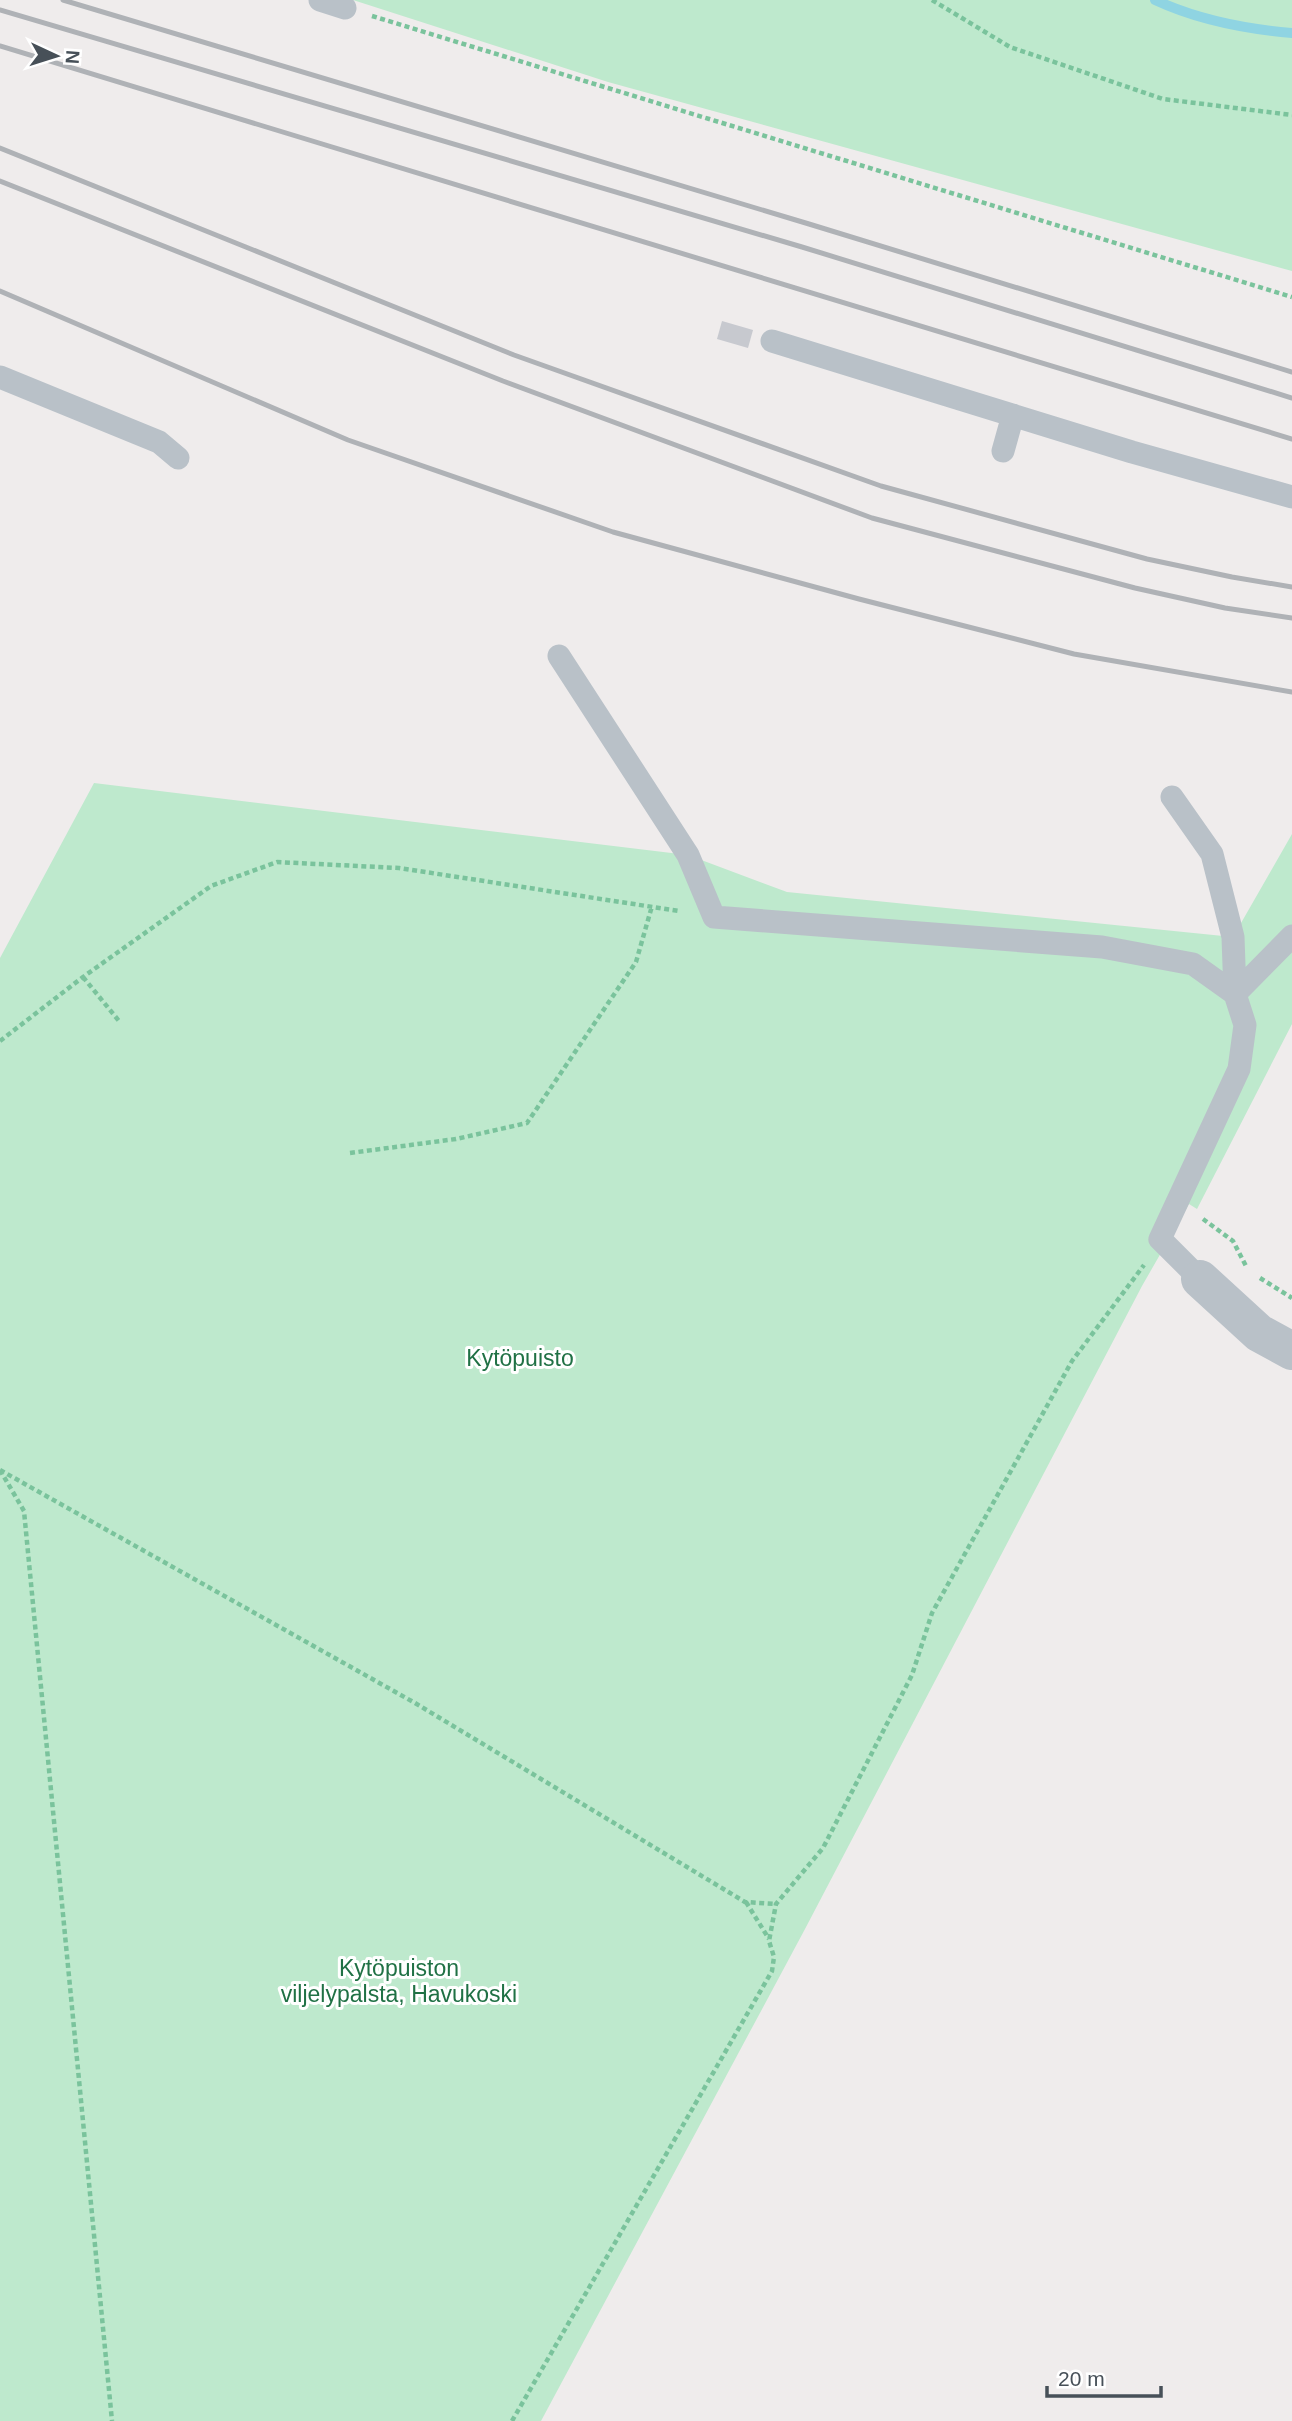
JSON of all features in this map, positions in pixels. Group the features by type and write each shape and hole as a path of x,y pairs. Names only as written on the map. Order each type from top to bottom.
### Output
{"street":[{"path":"1200,1279 1259,1333 1292,1351"}],"lane":[{"path":"320,0 345,8"},
{"path":"772,341 1132,452 1292,497"},
{"path":"0,377 159,442 178,458"},
{"path":"1003,451 1013,415"},
{"path":"559,656 688,855 713,918 1102,947 1193,964 1235,995"},
{"path":"1172,797 1212,854 1233,937 1235,995 1245,1025 1239,1069 1160,1238 1200,1279"},
{"path":"1235,995 1292,936"}],"path":[{"path":"932,0 1010,47 1163,99 1292,115"},
{"path":"345,8 1292,297"},
{"path":"0,1041 83,977 211,886 277,862 398,869 652,906 713,918"},
{"path":"350,1153 456,1139 527,1123 636,962 652,906"},
{"path":"83,977 119,1021"},
{"path":"1178,1200 1233,1241 1249,1271 1292,1298"},
{"path":"769,1941 776,1904 822,1848 912,1675 932,1613 1072,1361 1137,1277 1160,1238"},
{"path":"0,1470 415,1703 745,1902 769,1941 774,1957 772,1971 512,2421"},
{"path":"0,1470 24,1511 112,2421"},
{"path":"745,1902 776,1904"}],"green space":[{"path":"353,0 1292,0 1292,271 608,82"},
{"name":"Kytöpuisto","path":"94,783 688,855 787,892 1233,937 1292,834 1292,1024 1197,1209 1189,1204 1142,1286 805,1929 541,2421 0,2421 0,958"}],"building":[{"path":"722,321 753,330 748,348 717,339"}],"waterway":[{"path":"1155,0 1222,22 1292,33"}],"railway":[{"path":"63,0 1292,372"},
{"path":"0,10 802,247 1292,398"},
{"path":"0,46 1292,439"},
{"path":"0,148 514,355 881,486 1147,559 1292,587"},
{"path":"0,181 503,381 872,518 1135,588 1225,608 1292,618"},
{"path":"0,291 348,440 613,532 1074,654 1292,692"}],"park label":[{"name":"Kytöpuiston viljelypalsta, Havukoski","path":"399,1981"}]}
